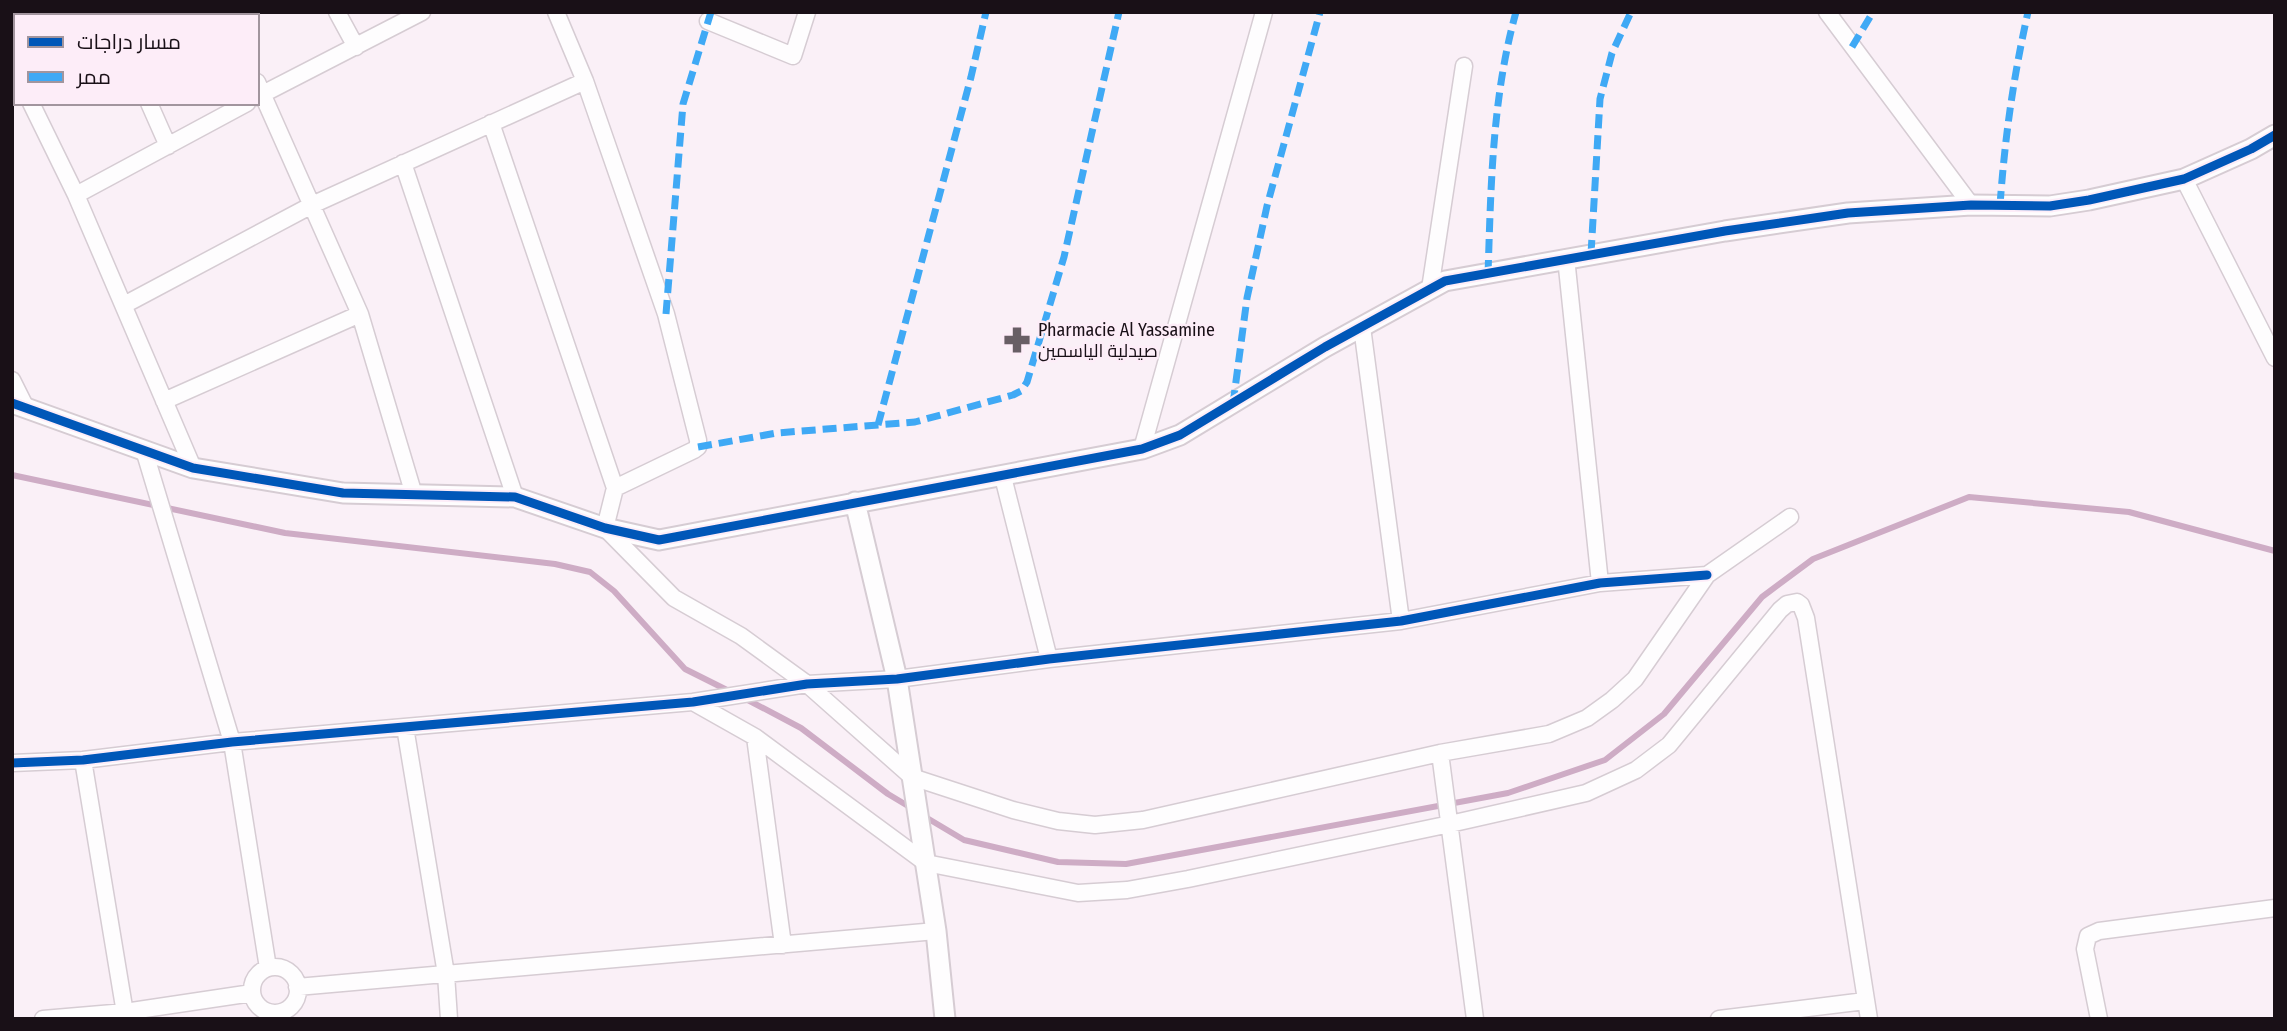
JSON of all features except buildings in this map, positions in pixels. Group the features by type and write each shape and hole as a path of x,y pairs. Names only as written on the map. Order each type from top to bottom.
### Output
{"street":[{"path":"337,12 356,47"},
{"path":"414,495 360,314 259,91 356,47 422,12"},
{"path":"556,12 585,80 666,314 698,440 698,447 694,450 615,488"},
{"path":"708,21 793,56 807,12"},
{"path":"1142,449 1264,12"},
{"path":"1827,12 1971,205"},
{"path":"1430,289 1464,66"},
{"path":"124,305 312,205 585,80"},
{"path":"32,105 76,195 193,468"},
{"path":"150,105 168,146"},
{"path":"76,195 243,105"},
{"path":"491,123 615,488 605,528"},
{"path":"12,380 19,405 193,468 343,493 515,497 605,528 659,540 1142,449 1180,435 1325,347 1445,281 1566,258 1848,213 1971,205 2050,206 2089,200 2184,179 2275,135"},
{"path":"403,163 515,497"},
{"path":"2184,179 2275,358"},
{"path":"1566,258 1600,583"},
{"path":"164,401 360,314"},
{"path":"1362,327 1401,621"},
{"path":"144,450 232,741 268,968"},
{"path":"1003,477 1049,659"},
{"path":"855,502 897,679 936,931 945,1019"},
{"path":"605,528 674,598 741,636 807,684 914,785 1058,821 1095,825 1143,820 1440,752 1549,734 1587,718 1635,679 1707,575 1790,517"},
{"path":"12,762 83,760 232,741 693,702 807,684 897,679 1049,659 1401,621 1600,583 1707,575"},
{"path":"693,702 755,737 924,854 1078,893 1127,890 1586,793 1636,770 1669,745 1780,610 1787,604 1797,602 1806,618 1868,1019"},
{"path":"405,727 446,974 449,1019"},
{"path":"755,737 783,945"},
{"path":"1440,752 1475,1019"},
{"path":"83,760 126,1015"},
{"path":"2099,1019 2085,948 2088,936 2099,931 2275,908"},
{"path":"297,987 936,931"},
{"path":"276,967 290,973 297,987 294,1002 281,1015 259,1007 252,993 255,978 268,968 276,967"},
{"path":"43,1019 126,1015 252,993"},
{"path":"1719,1019 1776,1015 1865,1001"}],"waterway":[{"path":"12,475 285,533 555,564 590,572 614,591 685,669 731,692"},
{"path":"922,815 964,840 1058,862 1126,864 1508,793 1605,760 1664,714 1762,597 1813,559 1969,497 2129,512 2275,551"},
{"path":"744,698 801,728 888,794 913,809"}],"marked path":[{"path":"666,314 683,104 711,12"},
{"path":"878,425 986,12"},
{"path":"698,447 777,433 915,422 1021,391 1027,382 1064,257 1119,12"},
{"path":"1233,404 1247,298 1267,206 1320,12"},
{"path":"1488,274 1497,109 1516,12"},
{"path":"1591,254 1600,99 1612,53 1631,12"},
{"path":"1852,47 1873,12"},
{"path":"2000,205 2010,108 2028,12"}],"cycle path":[{"path":"12,403 193,468 343,493 515,497 605,528 659,540 1142,449 1180,435 1325,347 1445,281 1725,231 1848,213 1971,205 2050,206 2089,200 2184,179 2251,149 2275,135"},
{"path":"12,763 83,760 232,742 693,702 807,684 897,679 1049,659 1401,621 1600,583 1707,575"}],"place":[{"name":"Pharmacie Al Yassamine صيدلية الياسمين","path":"1017,340"}]}
